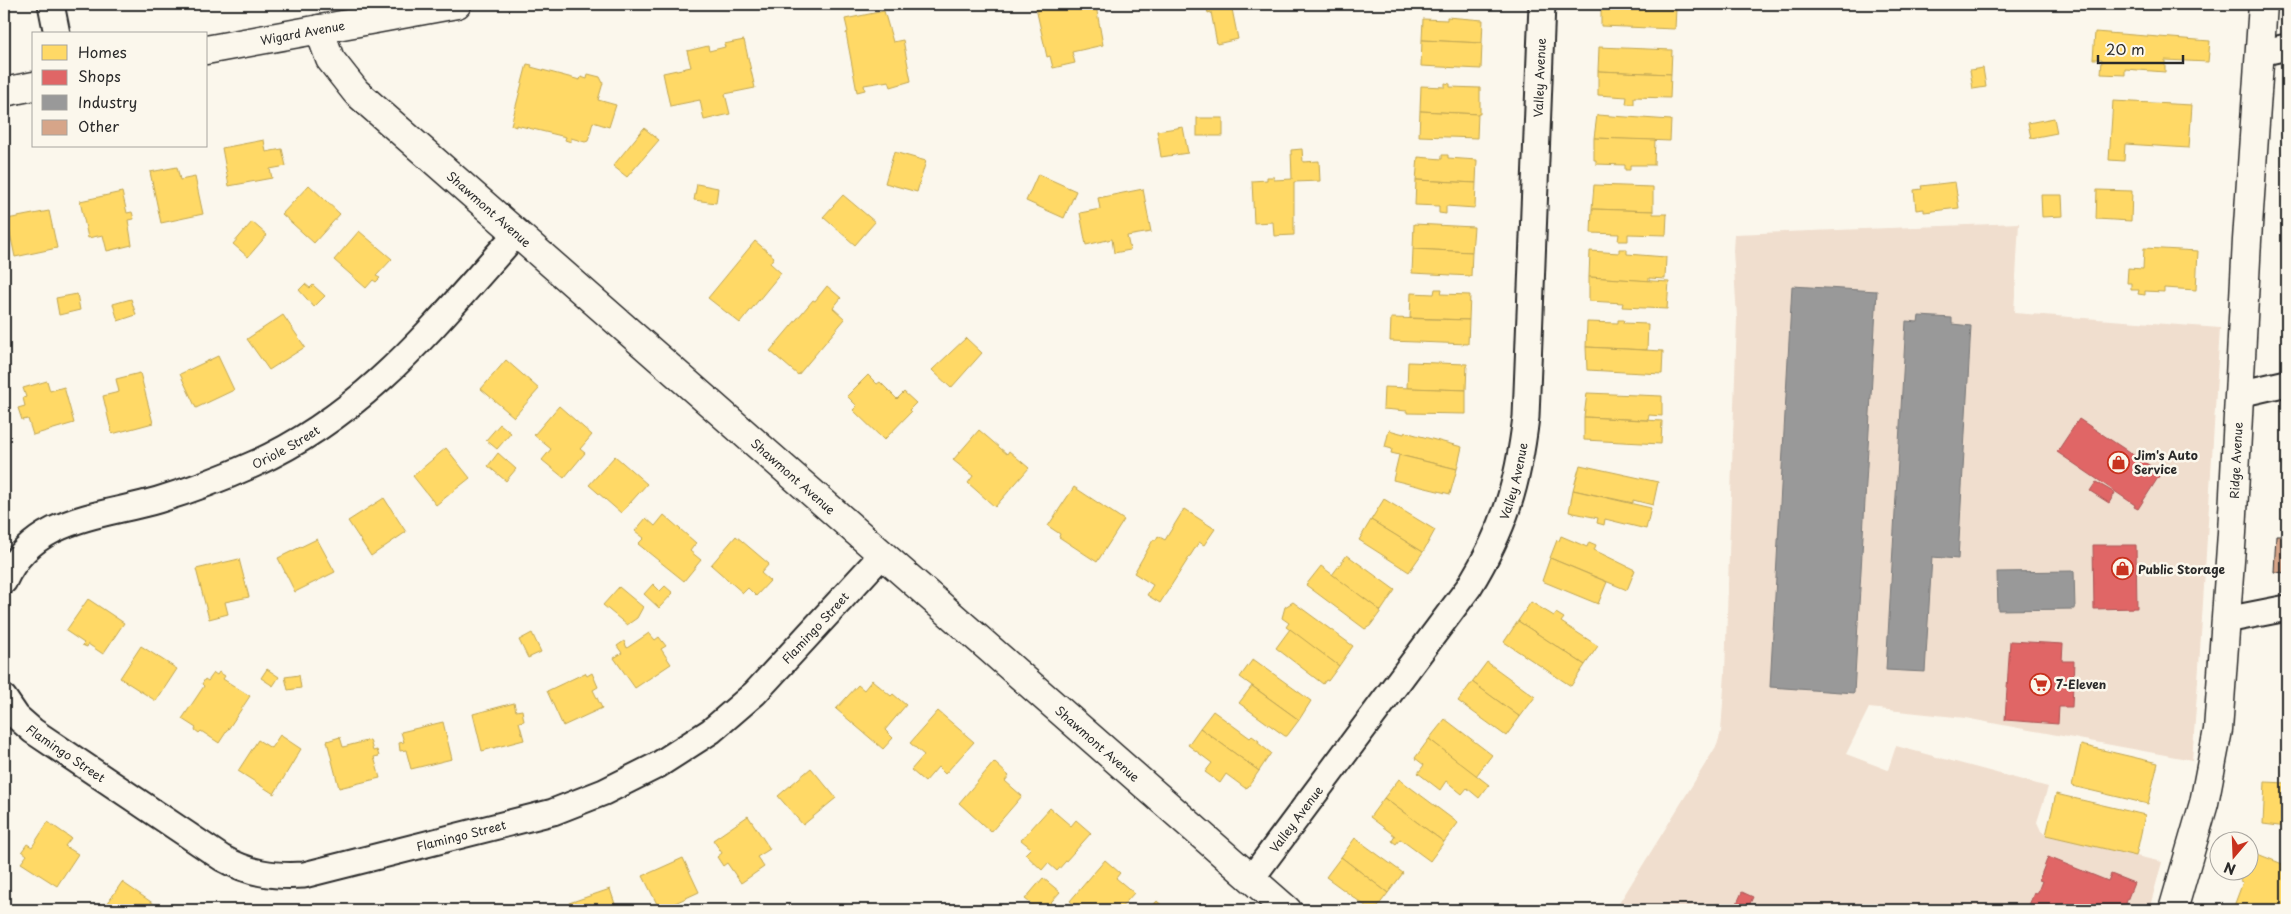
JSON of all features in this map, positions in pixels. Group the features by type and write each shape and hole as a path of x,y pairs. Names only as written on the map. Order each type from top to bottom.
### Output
{"street":[{"path":"50,4 57,32"},
{"name":"Wigard Avenue","path":"208,50 457,4"},
{"name":"Valley Avenue","path":"1251,879 1469,587 1486,559 1509,506 1522,448 1526,417 1542,4"},
{"name":"Ridge Avenue","path":"2173,910 2193,844 2211,771 2218,730 2262,4"},
{"name":"Shawmont Avenue","path":"319,29 330,59 356,92 1287,910"},
{"path":"2260,53 2287,47"},
{"path":"4,92 32,86"},
{"name":"Oriole Street","path":"5,579 21,555 39,538 58,526 81,518 157,500 211,482 256,464 333,419 367,393 395,368 516,234"},
{"path":"2239,394 2287,384"},
{"name":"Flamingo Street","path":"4,698 17,717 33,731 222,858 260,874 279,876 304,875 553,812 604,792 658,766 710,731 755,693 882,555"},
{"path":"2226,620 2287,608"}],"shaded area":[{"path":"2019,223 2014,313 2220,328 2192,760 1965,718 1869,708 1846,754 1888,770 1896,746 2048,787 2037,822 2041,831 2046,835 2162,862 2149,910 1615,910 1717,745 1721,732 1725,673 1737,318 1733,251 1734,234"}],"building: Homes":[{"path":"1035,4 1104,4 1096,6 1103,45 1072,52 1075,63 1053,68 1050,56 1047,57"},
{"path":"1206,4 1252,4 1241,6 1240,9 1232,9 1238,39 1217,44 1211,12 1208,13"},
{"path":"1448,4 1465,4 1465,7 1448,6"},
{"path":"1601,4 1661,5 1661,7 1676,8 1675,29 1601,26"},
{"path":"1630,4 1676,4 1676,6"},
{"path":"884,11 893,42 903,40 911,81 891,87 889,81 864,85 865,90 857,92 845,19"},
{"path":"1447,17 1483,20 1482,43 1422,40 1423,19 1447,20"},
{"path":"2095,32 2210,41 2208,62 2165,60 2165,72 2125,69 2125,75 2101,74 2102,59 2093,59"},
{"path":"744,40 755,88 725,94 730,114 704,120 700,100 670,106 663,73 691,67 687,51 708,46 709,51 725,47 724,44"},
{"path":"1422,40 1482,43 1481,69 1421,66"},
{"path":"1599,47 1672,50 1671,74 1598,71"},
{"path":"527,64 532,65 531,67 580,80 581,77 587,79 588,74 600,77 603,83 598,100 616,105 609,127 593,122 588,141 585,142 571,138 571,142 565,140 566,137 511,125"},
{"path":"1983,68 1986,87 1973,89 1970,70"},
{"path":"1598,71 1671,74 1670,98 1634,97 1634,104 1626,104 1627,97 1598,95"},
{"path":"1445,83 1450,84 1450,87 1480,88 1480,114 1420,111 1421,86 1445,87"},
{"path":"2113,101 2192,105 2189,148 2125,144 2124,161 2109,160"},
{"path":"1420,111 1478,114 1477,138 1419,136"},
{"path":"1597,115 1671,120 1670,141 1594,138"},
{"path":"1197,118 1223,118 1223,136 1197,136"},
{"path":"2054,118 2057,133 2031,138 2028,123"},
{"path":"1183,127 1188,153 1161,157 1157,131"},
{"path":"644,128 659,140 627,177 613,166"},
{"path":"1594,138 1655,140 1654,165 1630,165 1630,170 1625,170 1625,165 1596,164 1596,160 1594,160"},
{"path":"264,140 266,152 282,149 286,166 270,169 272,178 229,186 222,148"},
{"path":"1302,149 1303,162 1319,161 1320,181 1294,182 1294,235 1274,236 1273,222 1254,223 1252,181 1267,180 1267,177 1274,177 1274,180 1292,179 1291,150"},
{"path":"894,152 926,161 917,192 885,183"},
{"path":"1442,155 1448,155 1448,158 1477,160 1476,183 1416,180 1418,157 1442,159"},
{"path":"177,167 180,180 195,177 203,214 161,223 150,172"},
{"path":"1038,174 1076,191 1064,218 1026,201"},
{"path":"1416,180 1476,183 1475,208 1446,206 1446,214 1439,213 1439,206 1415,205"},
{"path":"1955,182 1959,208 1924,212 1924,209 1916,210 1914,190 1922,189 1921,186"},
{"path":"697,184 718,188 716,203 694,200"},
{"path":"309,185 340,214 314,243 282,214"},
{"path":"1594,185 1653,187 1653,211 1592,209"},
{"path":"1143,189 1151,232 1127,236 1130,250 1114,253 1112,239 1086,245 1080,213 1100,209 1098,198"},
{"path":"2097,190 2132,191 2131,221 2096,219"},
{"path":"122,192 127,213 132,212 134,219 128,220 132,245 107,251 103,235 88,238 80,201"},
{"path":"843,195 875,222 855,245 823,217"},
{"path":"2041,195 2062,195 2063,216 2042,217"},
{"path":"1592,209 1653,211 1653,214 1667,214 1666,235 1628,234 1628,241 1618,241 1619,234 1591,233"},
{"path":"49,211 57,248 15,257 7,219"},
{"path":"252,222 267,235 248,257 233,244"},
{"path":"1414,224 1474,227 1472,252 1413,249"},
{"path":"359,231 392,259 376,276 380,278 376,282 373,280 366,288 334,260"},
{"path":"755,241 774,257 770,263 781,273 740,323 708,298"},
{"path":"2144,248 2198,251 2196,290 2164,288 2164,292 2145,291 2145,295 2138,294 2139,290 2131,290 2131,283 2127,283 2128,268 2143,269"},
{"path":"1413,249 1472,252 1471,276 1412,273"},
{"path":"1619,249 1627,249 1627,254 1666,257 1665,279 1649,278 1649,281 1589,277 1590,251 1619,253"},
{"path":"1589,277 1669,282 1667,309 1622,307 1623,303 1589,301"},
{"path":"305,284 310,288 313,285 325,296 314,307 299,290"},
{"path":"827,286 841,298 833,308 845,319 798,375 770,351"},
{"path":"1435,289 1442,289 1441,294 1470,295 1469,320 1410,318 1411,293 1434,294"},
{"path":"77,294 80,310 59,315 56,298"},
{"path":"131,299 136,315 118,321 113,304"},
{"path":"283,315 305,347 269,370 247,339"},
{"path":"1391,318 1469,320 1468,344 1390,341"},
{"path":"1618,320 1624,320 1623,323 1648,324 1647,350 1586,347 1587,322 1618,323"},
{"path":"966,338 982,353 951,388 932,370"},
{"path":"1586,347 1663,351 1662,374 1587,370"},
{"path":"218,356 234,390 196,408 180,374"},
{"path":"506,360 539,389 514,417 481,389"},
{"path":"1408,362 1467,364 1466,390 1407,388"},
{"path":"140,373 153,423 112,434 103,396 119,392 116,379"},
{"path":"868,375 877,384 880,382 897,399 904,392 916,403 909,410 911,412 884,440 853,410 857,406 847,396"},
{"path":"47,381 50,391 64,387 74,423 33,435 28,419 22,420 18,408 25,406 23,398 26,397 23,388"},
{"path":"1384,387 1466,390 1466,414 1407,413 1407,411 1383,409"},
{"path":"1587,393 1662,396 1662,416 1649,415 1648,420 1584,417"},
{"path":"559,406 592,435 580,449 585,453 564,478 542,460 551,449 534,435"},
{"path":"1584,417 1662,421 1661,444 1584,440"},
{"path":"500,424 511,433 497,449 486,440"},
{"path":"979,430 1007,454 1009,451 1029,468 995,507 968,483 973,476 953,460"},
{"path":"1389,430 1404,434 1405,432 1462,447 1457,469 1391,453 1392,449 1385,447"},
{"path":"446,448 470,478 436,505 413,476"},
{"path":"498,453 516,469 506,481 488,466"},
{"path":"1399,455 1457,469 1450,494 1393,480"},
{"path":"615,456 647,484 621,513 589,485"},
{"path":"1580,465 1658,482 1653,505 1633,500 1633,503 1573,490"},
{"path":"1074,487 1124,520 1097,562 1059,537 1060,534 1048,526"},
{"path":"1573,490 1651,508 1646,529 1605,519 1604,525 1597,523 1598,518 1569,512"},
{"path":"384,498 406,532 371,556 348,521"},
{"path":"1384,499 1435,530 1423,552 1371,520"},
{"path":"1184,509 1215,529 1204,545 1199,542 1160,603 1147,595 1153,585 1134,573 1153,540 1156,540 1158,536 1165,540"},
{"path":"664,515 696,543 690,551 701,560 684,581 638,544 644,538 635,531 646,518 655,526"},
{"path":"1371,520 1423,552 1409,572 1359,540"},
{"path":"736,536 769,564 761,573 770,581 756,596 748,588 743,593 711,565"},
{"path":"1561,536 1587,547 1589,542 1596,545 1594,550 1635,570 1627,590 1550,558 1557,540 1559,541"},
{"path":"317,539 335,572 295,592 278,558"},
{"path":"1347,555 1395,590 1381,611 1332,575"},
{"path":"1550,558 1607,582 1598,604 1542,581"},
{"path":"239,559 249,597 225,602 228,614 209,619 196,569"},
{"path":"1321,566 1381,611 1370,626 1365,629 1306,585"},
{"path":"653,584 660,591 665,586 673,593 659,608 644,594"},
{"path":"619,587 643,607 637,618 627,625 603,605"},
{"path":"88,599 124,623 103,654 88,644 87,647 82,645 84,643 66,631"},
{"path":"1293,602 1353,646 1339,666 1286,627 1289,623 1282,618 1285,607"},
{"path":"1531,602 1554,616 1556,613 1564,618 1561,622 1598,646 1585,665 1518,621"},
{"path":"1518,621 1585,665 1571,686 1504,642"},
{"path":"1290,629 1339,666 1328,681 1326,680 1323,684 1276,648"},
{"path":"532,633 541,652 528,658 519,640"},
{"path":"649,633 655,640 659,637 666,646 661,649 671,664 635,688 614,658 622,653 617,646 624,641 627,648"},
{"path":"141,646 177,669 156,701 120,678"},
{"path":"1253,659 1311,701 1299,720 1240,677"},
{"path":"1487,662 1535,697 1520,717 1472,682"},
{"path":"267,669 279,677 273,686 261,678"},
{"path":"219,672 225,676 223,679 250,696 219,743 201,731 199,733 195,730 196,728 182,719 204,686 202,684 205,679 208,681 214,673 217,675"},
{"path":"585,673 587,676 592,673 598,687 593,690 602,708 563,726 547,691"},
{"path":"299,675 301,688 288,690 285,677"},
{"path":"872,680 891,696 893,694 906,705 885,730 893,738 883,749 836,709 858,685 864,690"},
{"path":"1472,682 1520,717 1506,736 1458,701"},
{"path":"1252,686 1299,720 1287,736 1239,703"},
{"path":"514,703 516,711 522,710 524,721 519,722 524,740 482,751 473,714"},
{"path":"938,711 974,742 945,774 938,767 925,782 911,770 924,755 910,743"},
{"path":"1213,711 1250,738 1252,736 1259,741 1258,743 1271,753 1259,771 1200,728"},
{"path":"1445,719 1492,755 1476,776 1429,739"},
{"path":"443,722 452,759 411,769 406,750 400,751 399,743 404,742 401,732"},
{"path":"1200,728 1259,771 1248,787 1245,788 1226,774 1220,783 1205,772 1212,763 1188,745"},
{"path":"280,735 301,749 274,794 238,771 258,740 271,748"},
{"path":"340,737 343,747 370,740 373,751 377,750 379,756 374,757 380,778 339,788 327,741"},
{"path":"1429,739 1489,785 1479,798 1467,788 1462,794 1446,781 1440,790 1418,773 1424,765 1415,758"},
{"path":"2081,745 2158,763 2148,804 2072,786"},
{"path":"994,762 1009,776 1005,781 1022,796 991,832 959,803"},
{"path":"811,768 836,798 803,825 778,796"},
{"path":"1399,779 1458,823 1444,842 1384,798"},
{"path":"2265,782 2287,783 2287,827 2263,824"},
{"path":"2056,794 2145,815 2136,856 2046,835"},
{"path":"1384,798 1444,842 1430,861 1400,839 1396,844 1392,841 1395,836 1370,817"},
{"path":"1050,808 1071,826 1076,820 1091,833 1057,871 1048,863 1042,870 1025,854 1031,848 1021,840"},
{"path":"748,816 770,849 757,857 764,867 741,883 727,863 723,866 717,857 722,853 713,840"},
{"path":"48,822 71,838 65,846 78,854 57,886 21,863 27,855 22,851 27,844 32,847"},
{"path":"1355,838 1403,873 1388,893 1341,857"},
{"path":"2258,854 2285,865 2282,871 2287,873 2287,910 2245,910 2234,906 2243,882 2258,882"},
{"path":"1341,857 1388,893 1375,910 1371,910 1326,877"},
{"path":"683,858 699,892 660,910 643,876"},
{"path":"1105,860 1120,873 1116,878 1134,893 1119,910 1081,910 1070,901"},
{"path":"1043,878 1060,892 1044,910 1039,910 1025,899"},
{"path":"122,882 157,906 154,910 103,910"},
{"path":"610,889 617,910 571,910 569,903"},
{"path":"1157,901 1167,910 1149,910"},
{"path":"516,906 517,910 498,910"}],"building: Shops":[{"path":"2079,419 2161,473 2138,509 2134,507 2135,505 2057,452"},
{"path":"2096,482 2115,493 2109,503 2090,491"},
{"path":"2093,545 2136,545 2137,608 2094,609"},
{"name":"7-Eleven","path":"2010,641 2063,644 2062,661 2074,661 2072,707 2059,707 2058,724 2005,720"},
{"path":"2048,857 2108,881 2111,874 2134,883 2126,903 2134,907 2133,910 2027,910 2034,893 2037,894 2042,881 2039,880"},
{"path":"1742,892 1753,897 1747,910 1734,910"}],"building: Industry":[{"path":"1792,286 1877,291 1854,693 1770,687"},
{"path":"1919,316 1952,318 1952,324 1971,326 1958,559 1932,557 1925,672 1886,670 1906,321 1918,322"},
{"path":"2074,571 2075,609 1998,610 1997,572"}],"building: Other":[{"path":"2276,535 2287,535 2287,573 2274,572"}],"place":[{"name":"Jim's Auto Service","path":"2118,462"},
{"name":"Public Storage","path":"2122,569"},
{"name":"7-Eleven","path":"2040,684"}]}
